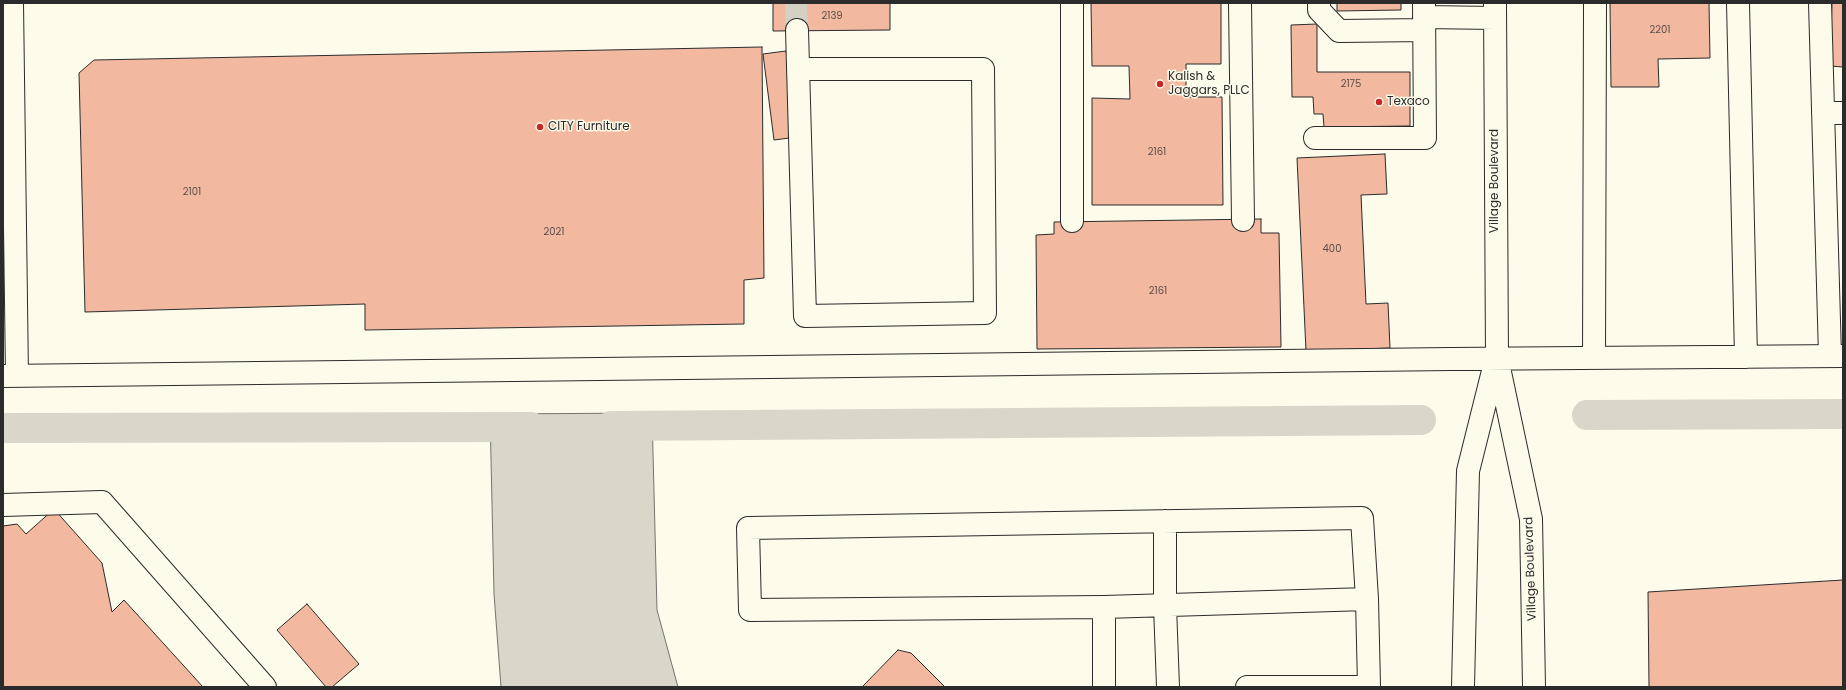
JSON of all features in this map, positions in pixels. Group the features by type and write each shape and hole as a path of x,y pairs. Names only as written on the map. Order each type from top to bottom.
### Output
{"street":[{"path":"12,3 10,376 1262,354 1497,358 1836,356 1833,113 1820,3"},
{"path":"1072,3 1072,221"},
{"path":"1240,3 1243,220"},
{"path":"1319,3 1319,10 1339,31 1424,16 1495,10"},
{"path":"1594,358 1595,3"},
{"path":"1738,3 1746,357"},
{"name":"Village Boulevard","path":"1495,10 1497,358 1531,519 1534,687"},
{"path":"1315,138 1425,138 1424,16"},
{"path":"797,30 804,316 985,313 983,69 798,69"},
{"name":"Village Boulevard","path":"1464,687 1468,471 1497,358"},
{"path":"3,505 102,502 265,687"},
{"path":"1247,687 1368,687 1367,598 1362,518 748,528 750,610 1165,606 1367,598"},
{"path":"1165,521 1165,606 1168,687"},
{"path":"1104,607 1104,687"}],"shaded area":[{"path":"652,413 657,610 678,687 501,687 494,594 490,414"}],"building":[{"path":"773,3 890,3 890,30 773,31"},
{"path":"1091,3 1221,3 1221,64 1186,64 1186,97 1222,97 1223,205 1092,205 1092,98 1130,99 1129,66 1092,66"},
{"path":"1337,3 1401,3 1401,10 1337,11"},
{"path":"1610,3 1709,3 1710,58 1658,59 1659,87 1611,87"},
{"path":"1832,3 1843,3 1843,67 1830,66"},
{"path":"1317,24 1317,72 1410,72 1410,126 1324,127 1323,114 1314,114 1313,97 1292,97 1291,25"},
{"path":"762,47 764,278 744,280 744,324 365,330 365,304 85,312 79,73 94,60"},
{"path":"786,51 797,137 774,140 763,54"},
{"path":"1385,154 1387,194 1361,195 1366,304 1388,303 1390,348 1306,351 1297,158"},
{"path":"1261,219 1261,233 1279,233 1281,347 1037,349 1036,235 1054,234 1054,222"},
{"path":"54,509 102,563 112,612 124,600 203,687 3,687 3,526 17,524 26,534"},
{"path":"1843,580 1843,687 1649,687 1648,592"},
{"path":"307,604 359,664 332,687 326,687 277,630"},
{"path":"898,650 911,653 945,687 862,687"}],"waterway":[{"path":"1587,415 1843,414"},
{"path":"611,426 1421,420"},
{"path":"3,428 531,427"}],"tunnel":[{"path":"796,3 797,30"}],"place":[{"name":"Kalish & Jaggars, PLLC","path":"1160,84"},
{"name":"Texaco","path":"1379,102"},
{"name":"CITY Furniture","path":"540,127"}]}
